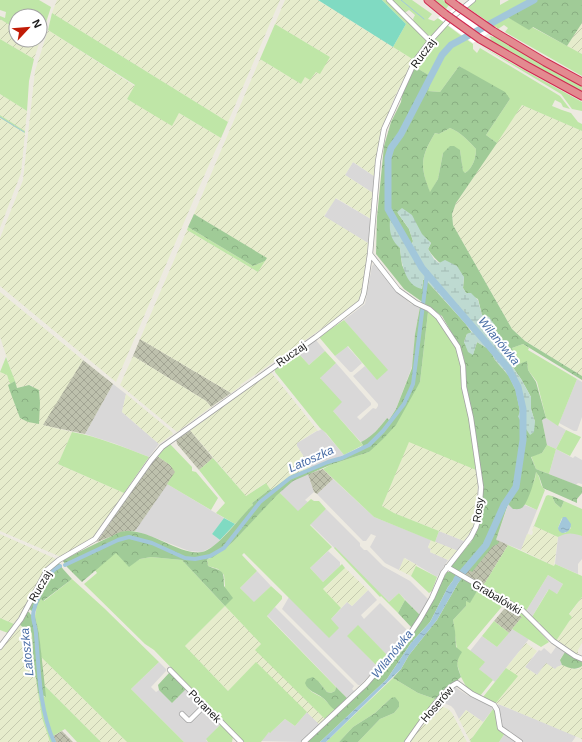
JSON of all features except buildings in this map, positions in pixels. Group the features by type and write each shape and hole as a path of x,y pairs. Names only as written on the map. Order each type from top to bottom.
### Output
{"highway":[{"path":"428,0 480,39 582,96"},
{"path":"449,0 493,31 582,82"}],"street":[{"path":"389,0 430,41"},
{"name":"Ruczaj","path":"0,647 21,619 47,570 59,560 95,539 151,460 162,447 359,304 364,293 370,254 378,161 382,133 412,67 430,41 472,0"},
{"name":"Rosy","path":"304,742 366,684 412,631 432,598 443,573 462,550 476,527 479,516 481,486 471,418 464,387 461,354 443,322 429,309 416,303 398,290 370,254"},
{"name":"Grabalówki","path":"447,567 523,611 553,641 582,659"},
{"name":"Poranek","path":"170,670 205,705 237,741"},
{"name":"Hoserów","path":"407,742 437,702 457,683 472,694 493,704 497,710 500,728 520,742"},
{"path":"182,714 190,720 205,705"}],"shaded area":[{"path":"57,0 280,0 228,122 52,13"},
{"path":"285,0 318,0 414,60 395,96 381,132 374,176 353,162 345,175 373,193 371,219 336,198 324,216 368,243 364,282 360,301 240,385 241,386 231,393 140,339 187,230 258,272 266,258 194,214 260,59 301,84 305,77 316,72 330,57 275,24"},
{"path":"0,19 8,24 8,44 0,39"},
{"path":"582,23 582,54 567,46"},
{"path":"48,30 135,86 127,99 172,125 179,113 221,138 116,382 0,286 0,238 23,180 35,71 42,48 48,48"},
{"path":"15,48 38,48 34,59"},
{"path":"0,94 27,111 25,131 0,115"},
{"path":"522,105 582,131 582,376 525,341 512,329 453,225 452,214 456,203"},
{"path":"0,118 25,133 21,173 0,228"},
{"path":"353,162 374,176 373,193 345,175"},
{"path":"335,198 371,219 368,243 324,217"},
{"path":"374,264 395,290 411,304 420,307 415,334 413,364 396,409 389,420 387,418 368,439 361,442 333,411 320,377 336,363 371,403 371,405 357,417 360,420 373,408 376,409 378,406 378,404 353,376 365,366 377,379 387,370 344,320 365,304 372,266"},
{"path":"0,292 83,360 43,425 72,432 58,464 124,493 94,538 61,557 0,531 0,372 7,375 17,410 33,386 29,385 17,388 0,337"},
{"path":"140,339 231,393 211,407 206,401 133,356"},
{"path":"315,339 325,351 309,365 297,352"},
{"path":"347,346 362,363 352,372 350,372 335,356"},
{"path":"133,356 206,401 211,407 177,432 120,385"},
{"path":"83,360 113,384 85,434 42,425"},
{"path":"271,372 318,431 297,443 297,446 311,468 302,471 271,490 265,483 246,496 189,429"},
{"path":"577,379 582,382 582,417 577,431 574,431 559,423"},
{"path":"113,384 126,394 122,412 159,444 149,457 85,434"},
{"path":"126,394 173,434 159,444 122,412"},
{"path":"546,418 566,430 556,449 547,445 542,420"},
{"path":"189,429 213,458 199,470 177,444 176,439"},
{"path":"322,429 344,455 311,468 297,446 297,443"},
{"path":"409,441 476,470 478,484 476,514 473,528 464,541 394,513 382,506"},
{"path":"556,449 573,458 575,456 582,460 582,484 578,483 576,485 549,474"},
{"path":"156,455 170,465 176,472 135,531 125,531 97,542"},
{"path":"323,469 333,479 317,494 314,492 308,474"},
{"path":"308,474 314,492 305,500 308,502 298,512 279,492 293,480"},
{"path":"333,479 374,517 431,540 428,547 431,548 430,552 448,560 437,577 405,558 399,570 385,563 370,547 376,536 371,534 366,541 363,541 317,494"},
{"path":"167,484 224,518 212,534 220,540 216,545 202,552 189,551 135,531"},
{"path":"510,499 537,510 521,550 496,540"},
{"path":"326,509 360,543 360,546 364,550 367,550 383,566 410,581 429,600 420,615 399,593 389,602 310,524"},
{"path":"534,526 558,537 554,566 521,550 527,534 532,535"},
{"path":"439,531 464,541 458,551 435,542"},
{"path":"565,533 574,533 582,536 582,559 578,564 578,574 555,564 558,537"},
{"path":"0,534 56,559 43,573 22,614 14,624 0,618"},
{"path":"493,538 508,545 483,586 464,575"},
{"path":"431,540 458,551 448,560 430,552 431,549 428,548"},
{"path":"328,551 340,562 340,566 323,582 310,568"},
{"path":"404,558 417,565 411,576 399,570"},
{"path":"345,568 368,590 352,606 347,602 341,608 323,590"},
{"path":"257,571 271,586 254,603 240,588"},
{"path":"548,575 563,584 557,594 548,590 532,617 526,611"},
{"path":"368,590 377,600 361,615 364,619 380,603 408,631 388,656 358,626 348,636 378,667 360,685 358,685 282,609 289,597 329,637 331,619 347,602 352,606"},
{"path":"582,597 582,643 578,650 578,655 556,641 572,617 569,615"},
{"path":"225,606 261,644 256,650 325,719 320,725 256,663 228,691 185,646"},
{"path":"275,607 354,686 352,689 354,691 347,698 267,615"},
{"path":"508,608 522,617 509,633 494,621 504,609"},
{"path":"20,625 32,633 32,663 36,678 42,718 50,742 0,742 0,651"},
{"path":"512,629 529,639 495,682 479,669 470,651 482,636 497,647"},
{"path":"526,643 537,651 525,667 537,675 546,663 555,669 562,665 573,669 578,669 582,666 582,739 496,703 517,676 506,668"},
{"path":"556,647 565,652 560,659 562,665 556,669 537,675 525,667 539,650 541,651 544,648 551,654"},
{"path":"41,657 127,742 101,742 44,685"},
{"path":"159,662 166,669 166,671 151,687 156,692 159,690 172,703 186,689 221,724 206,740 208,742 184,742 131,689"},
{"path":"455,687 467,695 491,706 493,709 483,722 466,710 459,719 451,706 441,702"},
{"path":"498,704 576,736 572,742 523,742 500,726"},
{"path":"439,705 448,709 452,713 467,742 409,742"},
{"path":"466,710 483,722 470,741 459,719"},
{"path":"307,712 320,725 301,742 260,741 285,719 295,726"},
{"path":"62,731 73,742 56,742 53,736"},
{"path":"505,733 516,742 499,742"}],"green space":[{"path":"0,0 39,0 51,7 48,16 48,8 8,8 8,24 0,19 0,16 5,18 6,12 0,10"},
{"path":"318,0 382,0 406,24 393,47"},
{"path":"382,0 386,0 426,40 426,43 414,60 393,47 406,24"},
{"path":"391,0 412,0 432,14 428,19 434,21 438,18 445,23 433,36 429,36 414,22 413,19 415,15 409,10 403,12"},
{"path":"434,0 443,0 449,5 446,9"},
{"path":"476,0 500,0 500,5 509,0 532,0 488,22 466,7"},
{"path":"532,0 582,0 582,23 567,46 533,27 529,30 504,15"},
{"path":"52,13 228,122 221,138 179,113 172,126 127,99 135,85 48,30"},
{"path":"506,16 529,29 532,27 582,54 582,76 505,32 508,28 504,25 498,29 491,24"},
{"path":"275,24 330,57 320,74 316,72 310,80 305,77 301,84 260,59"},
{"path":"447,25 463,37 456,40 447,48 436,63 430,76 415,67 431,43"},
{"path":"494,36 582,86 582,93 501,47 490,40 491,38 489,37"},
{"path":"0,39 8,44 8,48 15,48 34,59 29,81 27,111 0,94"},
{"path":"466,39 473,44 473,49 477,53 480,48 560,96 570,109 563,107 561,103 555,100 552,106 571,113 578,122 582,124 582,131 522,105 497,143 486,135 510,99 459,66 440,92 427,91 436,68 445,53"},
{"path":"481,46 582,102 582,111 572,109 561,94"},
{"path":"459,66 505,92 510,99 486,135 497,143 456,203 452,214 453,225 512,329 525,341 582,376 582,380 523,344 512,348 519,364 527,361 528,370 536,382 546,418 542,420 547,445 542,453 531,457 536,469 582,487 582,493 577,499 577,503 543,488 536,472 531,491 523,507 513,509 508,504 496,540 499,542 498,544 493,546 472,572 469,570 464,575 452,568 451,565 471,542 481,521 483,485 466,386 464,358 442,316 404,289 376,254 377,217 384,146 391,122 415,67 432,77 428,91 440,92","holes":["450,128 461,134 476,149 475,159 472,166 465,173 463,171 460,150 454,146 450,146 443,153 438,179 430,192 423,168 426,149 435,133 439,134","397,212 431,243 428,249 436,259 444,266 464,277 463,288 466,293 478,299 482,315 489,317 500,342 501,350 521,379 531,397 531,409 535,422 520,411 516,391 509,376 487,348 477,342 473,354 464,342 467,334 472,333 465,323 425,279 423,280 422,289 405,271 402,265 400,248 390,221 402,236 412,244 413,241 409,229"]},
{"path":"0,115 25,131 25,133 0,118"},
{"path":"450,128 461,134 476,149 475,159 472,166 465,173 463,172 460,150 443,153 438,179 430,193 423,169 426,149 435,133 439,134"},
{"path":"402,208 412,215 422,234 431,243 428,249 434,259 439,263 445,260 457,266 464,277 463,288 466,293 471,293 478,300 482,315 489,317 497,328 495,333 500,342 501,350 521,379 531,397 531,409 535,422 534,432 530,435 518,417 520,411 516,391 509,376 487,348 477,342 473,355 468,352 464,342 467,334 472,332 465,323 425,279 423,280 422,289 416,287 405,273 401,260 400,248 391,236 390,228 390,220 402,236 412,244 413,241 409,229 397,212"},
{"path":"194,214 267,258 265,261 253,266 188,227"},
{"path":"188,227 253,266 265,261 258,272 187,230"},
{"path":"420,307 428,312 420,382 396,425 369,452 330,465 293,481 277,495 233,542 212,558 210,557 207,560 208,566 222,572 224,577 224,586 233,598 225,606 182,560 151,557 140,559 129,567 116,553 82,582 67,567 63,561 65,559 124,531 135,531 145,534 185,550 202,552 208,550 228,532 253,505 252,503 270,489 271,490 292,475 344,456 361,447 363,445 361,442 372,435 387,418 389,420 396,409 412,368 415,334"},
{"path":"428,312 435,317 457,348 462,387 469,417 476,470 409,442 382,506 394,513 439,531 435,542 374,517 323,469 330,465 369,452 420,382"},
{"path":"344,320 388,370 377,380 348,346 335,356 319,337"},
{"path":"523,344 529,348 528,350 577,379 558,426 546,418 537,382 528,370 527,362 519,364 512,348"},
{"path":"325,351 336,363 320,378 342,402 333,411 363,445 344,455 275,372 275,368 297,352 309,365"},
{"path":"6,357 15,381 10,384 7,375 0,372"},
{"path":"15,381 17,388 29,385 39,390 39,424 28,422 20,418 8,385"},
{"path":"566,430 581,437 570,456 556,449"},
{"path":"72,432 101,439 149,457 124,493 58,464"},
{"path":"170,444 192,467 192,471 196,472 218,498 211,510 167,484 175,472 170,465 156,455 166,445"},
{"path":"547,445 556,449 549,474 536,469 531,456 542,453"},
{"path":"213,458 246,496 266,483 270,489 252,503 253,505 235,524 216,513 225,503 199,470"},
{"path":"536,472 545,490 537,510 524,504 535,479"},
{"path":"279,492 298,511 311,499 314,501 319,501 326,509 310,525 332,547 310,568 323,582 342,564 345,568 323,589 341,608 331,619 339,628 329,638 244,553 242,555 257,571 240,588 254,602 271,586 282,596 282,599 267,616 336,687 335,691 331,693 327,692 319,682 307,687 312,692 323,698 335,710 325,719 255,650 261,644 225,606 224,575 218,569 208,566 207,560 233,542"},
{"path":"546,496 552,496 555,503 561,508 564,501 582,509 582,536 576,534 564,534 558,537 534,526","holes":["562,518 571,528 565,533 558,528"]},
{"path":"552,496 564,501 561,508 555,503"},
{"path":"224,518 235,524 220,540 212,534"},
{"path":"508,545 554,566 555,564 582,576 582,597 569,614 572,617 556,641 539,622 532,617 549,589 557,594 563,584 548,575 526,611 483,586"},
{"path":"335,547 389,602 399,593 405,600 398,613 381,596 380,597 334,548"},
{"path":"116,552 129,566 140,559 151,557 182,560 225,606 185,646 228,691 256,662 307,712 295,726 285,719 270,733 269,732 261,742 243,742 154,650 145,644 84,584 97,573 95,570"},
{"path":"59,563 72,579 43,601 41,599 36,610 32,611 29,609 41,584 53,567"},
{"path":"416,566 437,577 432,591 429,593 411,576"},
{"path":"447,572 457,575 448,587 430,622 411,643 387,679 320,742 306,742 390,661 414,630"},
{"path":"461,578 479,588 470,603 466,601 466,606 453,620 456,647 462,652 457,664 461,677 435,699 418,693 393,678 437,620"},
{"path":"72,579 159,662 131,689 184,742 127,742 41,657 39,633 35,616 37,606 41,599 44,601"},
{"path":"479,588 505,603 467,648 485,662 479,669 493,680 480,696 468,690 461,677 457,664 458,658 453,620 466,606 466,601 470,602"},
{"path":"405,600 420,615 412,628 398,613"},
{"path":"516,609 524,614 549,642 541,647 512,629 522,617 513,612"},
{"path":"27,612 35,616 39,633 46,697 38,693 36,678 34,675 32,633 20,625"},
{"path":"0,618 14,624 8,633 0,630"},
{"path":"494,621 509,633 497,647 482,636"},
{"path":"358,625 388,656 378,667 347,636"},
{"path":"565,652 582,661 582,666 574,669 562,665 560,660"},
{"path":"506,668 518,676 496,703 483,697"},
{"path":"169,673 171,673 186,689 172,703 159,690 158,685"},
{"path":"313,677 327,692 331,693 335,691 336,687 347,698 335,710 323,698 306,686 305,683 307,679"},
{"path":"393,678 418,693 435,699 404,742 358,742 380,719 394,713 399,707 399,702 391,698 375,713 353,727 339,742 326,742"},
{"path":"44,685 101,742 77,742 65,729 53,736 56,742 50,742 42,718 38,693 45,697"},
{"path":"395,697 399,702 399,707 394,713 380,719 358,742 339,742 353,727 375,713 391,698"},
{"path":"493,709 496,711 497,728 505,733 499,742 471,742 470,741"},
{"path":"221,724 233,737 232,742 208,742 206,739"}],"water":[{"path":"563,517 566,517 571,524 569,530 562,533 558,528"},
{"path":"457,575 461,578 437,620 409,655 401,669 326,742 320,742 387,679 411,643 430,622 448,587"}],"pier":[{"path":"462,4 497,28 473,43 438,18"}],"waterway":[{"path":"401,0 424,19"},
{"name":"Latoszka","path":"457,579 486,545 504,505 516,487 523,440 523,409 518,387 508,368 422,268 388,209 388,158 391,148 401,134 442,55 451,45 534,0"},
{"path":"0,117 24,132"},
{"name":"Latoszka","path":"65,565 118,540 129,537 152,543 185,558 195,559 210,556 224,548 260,502 290,478 328,462 342,458 369,445 383,431 404,404 413,384 427,273"},
{"name":"Latoszka","path":"54,742 45,716 33,616 42,588 52,571 60,566"}],"water label":[{"name":"Wilanówka","path":"499,341"},
{"name":"Wilanówka","path":"392,654"}]}
